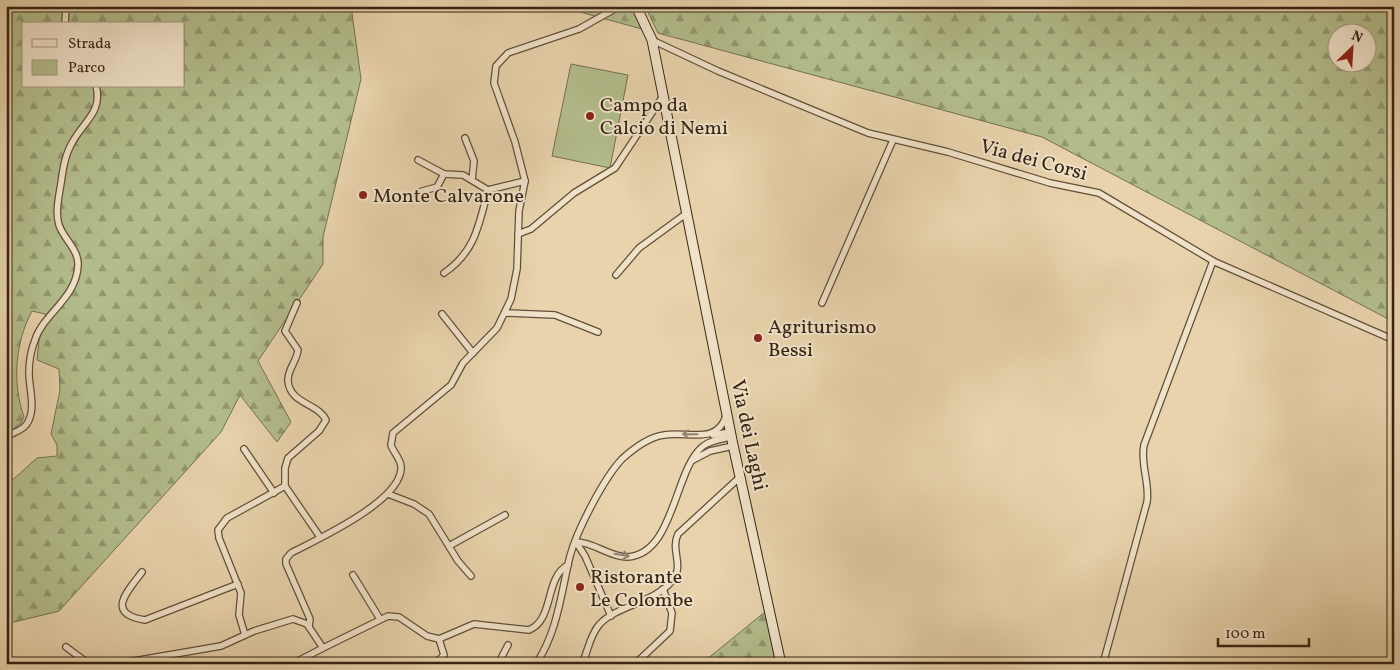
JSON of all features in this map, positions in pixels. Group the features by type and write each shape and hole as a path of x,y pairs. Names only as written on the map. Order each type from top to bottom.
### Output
{"main road":[{"name":"Via dei Laghi","path":"636,6 652,40 732,439 781,664"}],"street":[{"path":"65,22 66,6"},
{"path":"309,626 310,617 286,561 291,553 377,503 388,494 398,478 401,468 400,461 391,447 393,433 451,385 461,364 497,328 505,313 516,281 520,208 525,181 515,142 494,84 494,74 498,63 508,53 580,29 620,6"},
{"name":"Via dei Corsi","path":"652,40 718,72 858,129 893,140 948,152 1050,183 1099,193 1212,261 1394,340"},
{"path":"6,437 22,429 29,419 31,403 29,369 35,340 41,326 54,314 65,298 77,274 78,259 60,227 58,208 67,155 74,138 97,107 96,88"},
{"path":"518,234 535,226 574,193 615,168 663,96"},
{"path":"465,138 474,161 472,180"},
{"path":"822,303 893,140"},
{"path":"418,160 444,174 458,173 488,190 525,181"},
{"path":"419,192 437,187 444,174"},
{"path":"444,273 461,260 469,249 488,190"},
{"path":"616,275 639,248 687,214"},
{"path":"1104,664 1147,502 1148,482 1143,452 1145,443 1212,261"},
{"path":"297,303 285,331 298,350 289,375 289,384 297,398 322,414 326,420 319,431 288,458 285,466 285,486 320,537"},
{"path":"505,313 550,314 568,319 598,332"},
{"path":"442,314 473,353"},
{"path":"710,435 720,428 727,413"},
{"path":"537,663 555,625 568,565 576,542 607,480 617,465 633,450 663,435 710,435 732,439"},
{"path":"576,542 588,543 624,556 634,555 649,548 656,541 668,517 691,461 703,446 732,439"},
{"path":"244,449 274,492"},
{"path":"582,664 595,630 601,622 664,589 678,572 675,544 678,534 740,477"},
{"path":"245,635 239,617 242,595 219,538 219,527 227,518 285,486"},
{"path":"388,494 425,510 458,561 471,576"},
{"path":"448,546 505,515"},
{"path":"576,542 611,616"},
{"path":"292,664 388,616 399,617 426,636 440,639 474,624 514,630 533,628 543,616 558,574 568,565"},
{"path":"142,572 121,604 123,611 131,618 145,620 238,584"},
{"path":"353,575 380,619"},
{"path":"635,664 670,632 672,613 664,589"},
{"path":"116,664 222,646 245,635 293,619 301,620 309,626 323,648"},
{"path":"435,664 444,654 440,639"},
{"path":"498,664 508,645"},
{"path":"66,647 89,664"}],"green space":[{"path":"6,6 351,6 361,79 323,237 323,264 258,361 291,422 277,442 240,395 221,432 59,611 6,624 6,488 9,483 37,458 57,456 57,445 51,434 60,390 59,369 37,360 40,331 47,323 45,314 32,311 22,336 17,363 18,390 24,417 21,423 6,434"},
{"path":"558,6 632,6 642,29"},
{"path":"645,6 1394,6 1394,322 1042,137 658,33"},
{"name":"Campo da Calcio di Nemi","path":"571,64 628,75 610,168 552,156"},
{"path":"765,612 778,664 701,664"}],"place":[{"name":"Campo da Calcio di Nemi","path":"590,116"},
{"name":"Monte Calvarone","path":"363,195"},
{"name":"Agriturismo Bessi","path":"758,338"},
{"name":"Ristorante Le Colombe","path":"580,587"}]}
